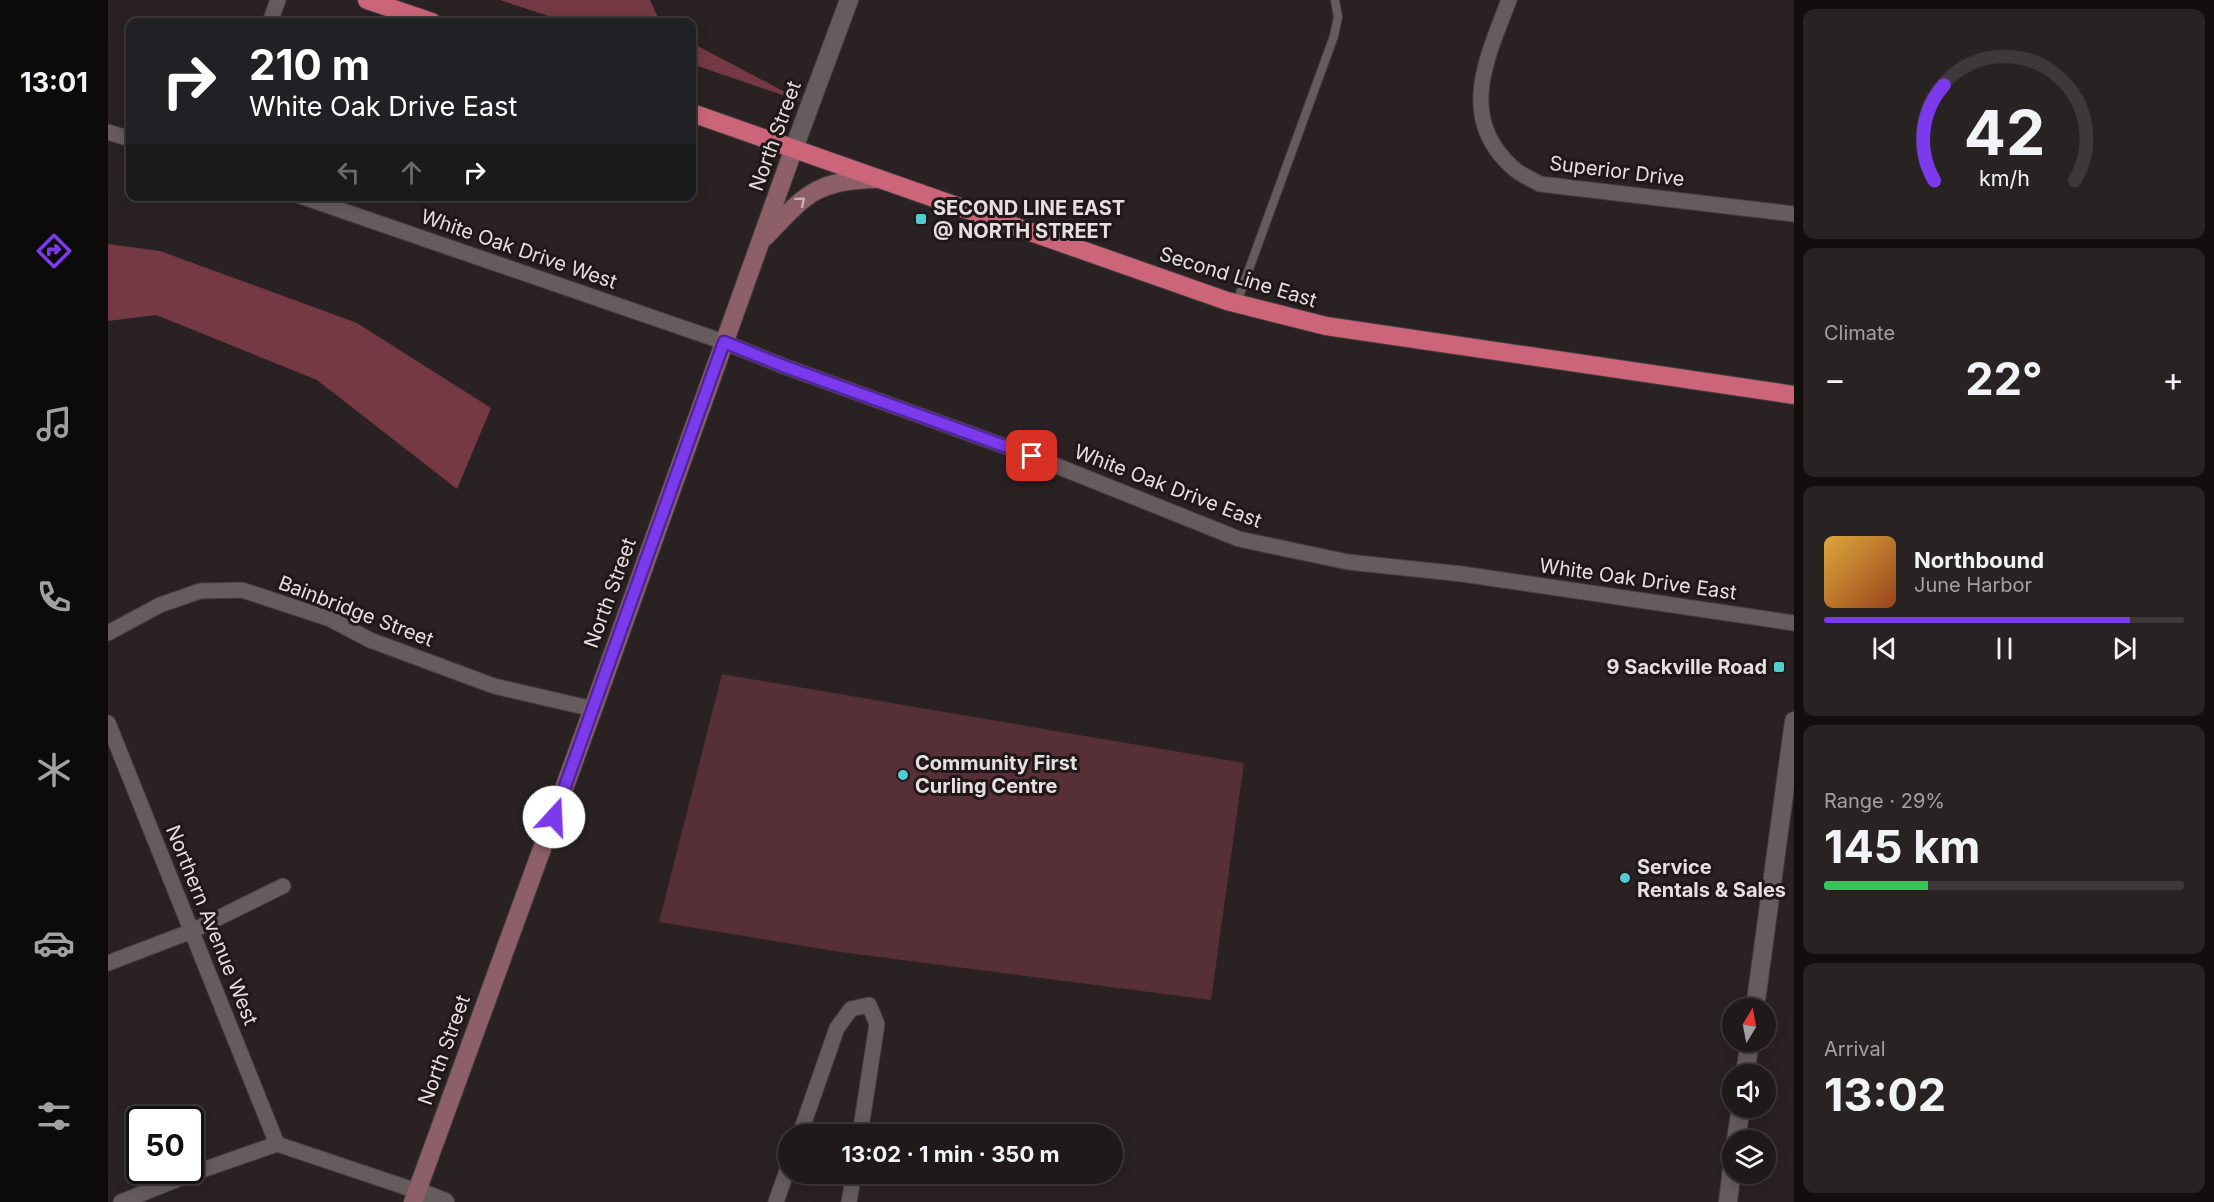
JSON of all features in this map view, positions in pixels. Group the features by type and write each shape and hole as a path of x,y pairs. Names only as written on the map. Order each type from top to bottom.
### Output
{"highway":[{"path":"367,0 420,18"},
{"name":"Second Line East","path":"696,114 1237,304 1326,326 1794,395"}],"main road":[{"name":"North Street","path":"415,1197 794,148"},
{"path":"760,242 801,199 815,190 848,179 881,179"}],"street":[{"path":"271,18 278,0"},
{"name":"North Street","path":"794,148 849,0"},
{"name":"Superior Drive","path":"1509,0 1484,68 1479,94 1484,122 1496,149 1513,169 1540,184 1794,214"},
{"path":"108,132 126,138"},
{"name":"White Oak Drive West","path":"315,201 724,342"},
{"name":"White Oak Drive East","path":"724,342 786,367 1032,456 1239,539 1348,562 1462,574 1794,623"},
{"name":"Bainbridge Street","path":"108,633 160,605 200,591 242,590 330,619 370,640 494,686 593,709"},
{"path":"1756,998 1794,721"},
{"name":"Northern Avenue West","path":"108,723 277,1144"},
{"path":"108,963 192,931 283,886"},
{"path":"803,1124 837,1028 851,1009 869,1005 877,1024 862,1124"},
{"path":"121,1202 188,1175 277,1144 415,1197 445,1202"},
{"path":"776,1202 782,1184"},
{"path":"849,1202 852,1184"},
{"path":"1728,1202 1730,1184"}],"lane":[{"path":"1237,304 1334,36 1338,17 1335,0"}],"shaded area":[{"path":"500,0 650,0 658,18 555,18"},
{"path":"696,45 806,103 696,65"},
{"path":"108,244 160,251 357,323 491,408 457,489 317,380 156,315 108,321"},
{"path":"722,674 1244,763 1211,1000 841,952 659,922"}],"place":[{"name":"SECOND LINE EAST @ NORTH STREET","path":"921,219"},
{"name":"9 Sackville Road","path":"1779,667"},
{"name":"Community First Curling Centre","path":"903,775"},
{"name":"Service Rentals & Sales","path":"1625,878"}],"route":[{"path":"554,817 724,342 786,367 1032,456"}]}
